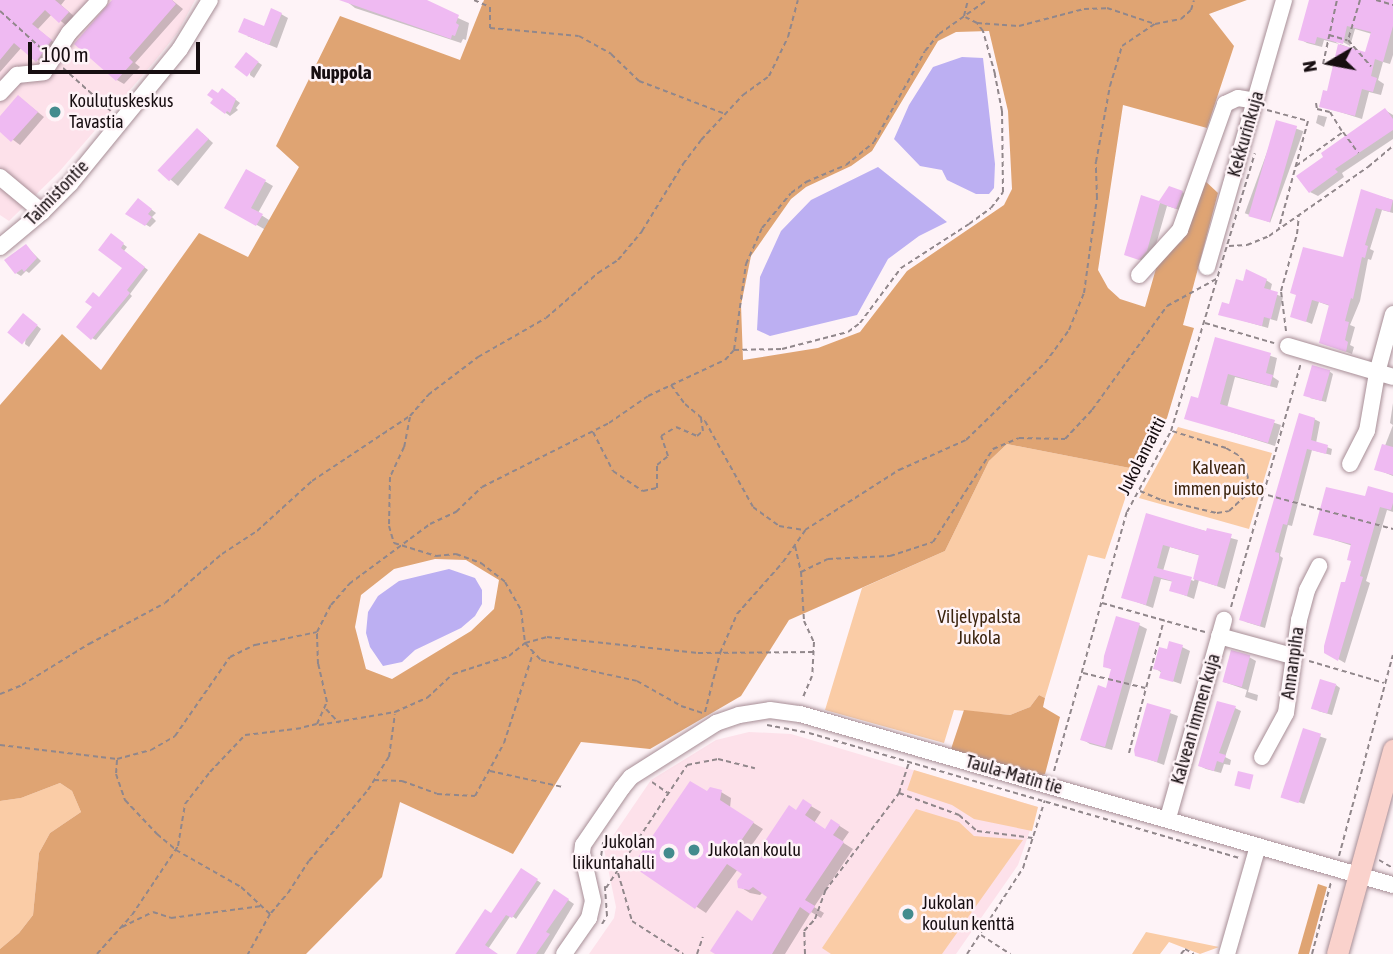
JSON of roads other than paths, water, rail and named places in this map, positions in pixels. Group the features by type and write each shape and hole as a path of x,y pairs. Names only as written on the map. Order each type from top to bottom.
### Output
{"main road":[{"path":"1337,954 1393,750"}],"street":[{"path":"0,93 17,75 44,72 69,33 100,0"},
{"name":"Taimistontie","path":"0,247 70,184 180,49 210,0"},
{"name":"Kekkurinkuja","path":"1214,272 1264,105 1284,0"},
{"path":"1139,275 1180,230 1225,104 1238,98 1264,105"},
{"path":"0,177 42,212"},
{"path":"1350,464 1367,431 1385,375 1393,314"},
{"path":"1288,346 1385,375"},
{"name":"Annanpiha","path":"1262,757 1286,713 1292,656 1307,590 1319,566"},
{"name":"Kalvean immen kuja","path":"1168,818 1222,628 1292,656"},
{"name":"Taula-Matin tie","path":"564,954 589,918 593,901 582,853 583,845 631,777 673,751 710,718 749,713 788,712 1168,818 1258,846 1334,875 1360,876 1393,885"},
{"path":"1227,954 1258,846"}],"place":[{"name":"Koulutuskeskus Tavastia","path":"55,112"},
{"name":"Jukolan koulu","path":"694,850"},
{"name":"Jukolan liikuntahalli","path":"669,853"},
{"name":"Jukolan koulun kenttä","path":"908,914"}],"district":[{"name":"Nuppola","path":"341,73"}],"park label":[{"name":"Kalvean immen puisto","path":"1219,479"},
{"name":"Viljelypalsta Jukola","path":"979,628"}]}
